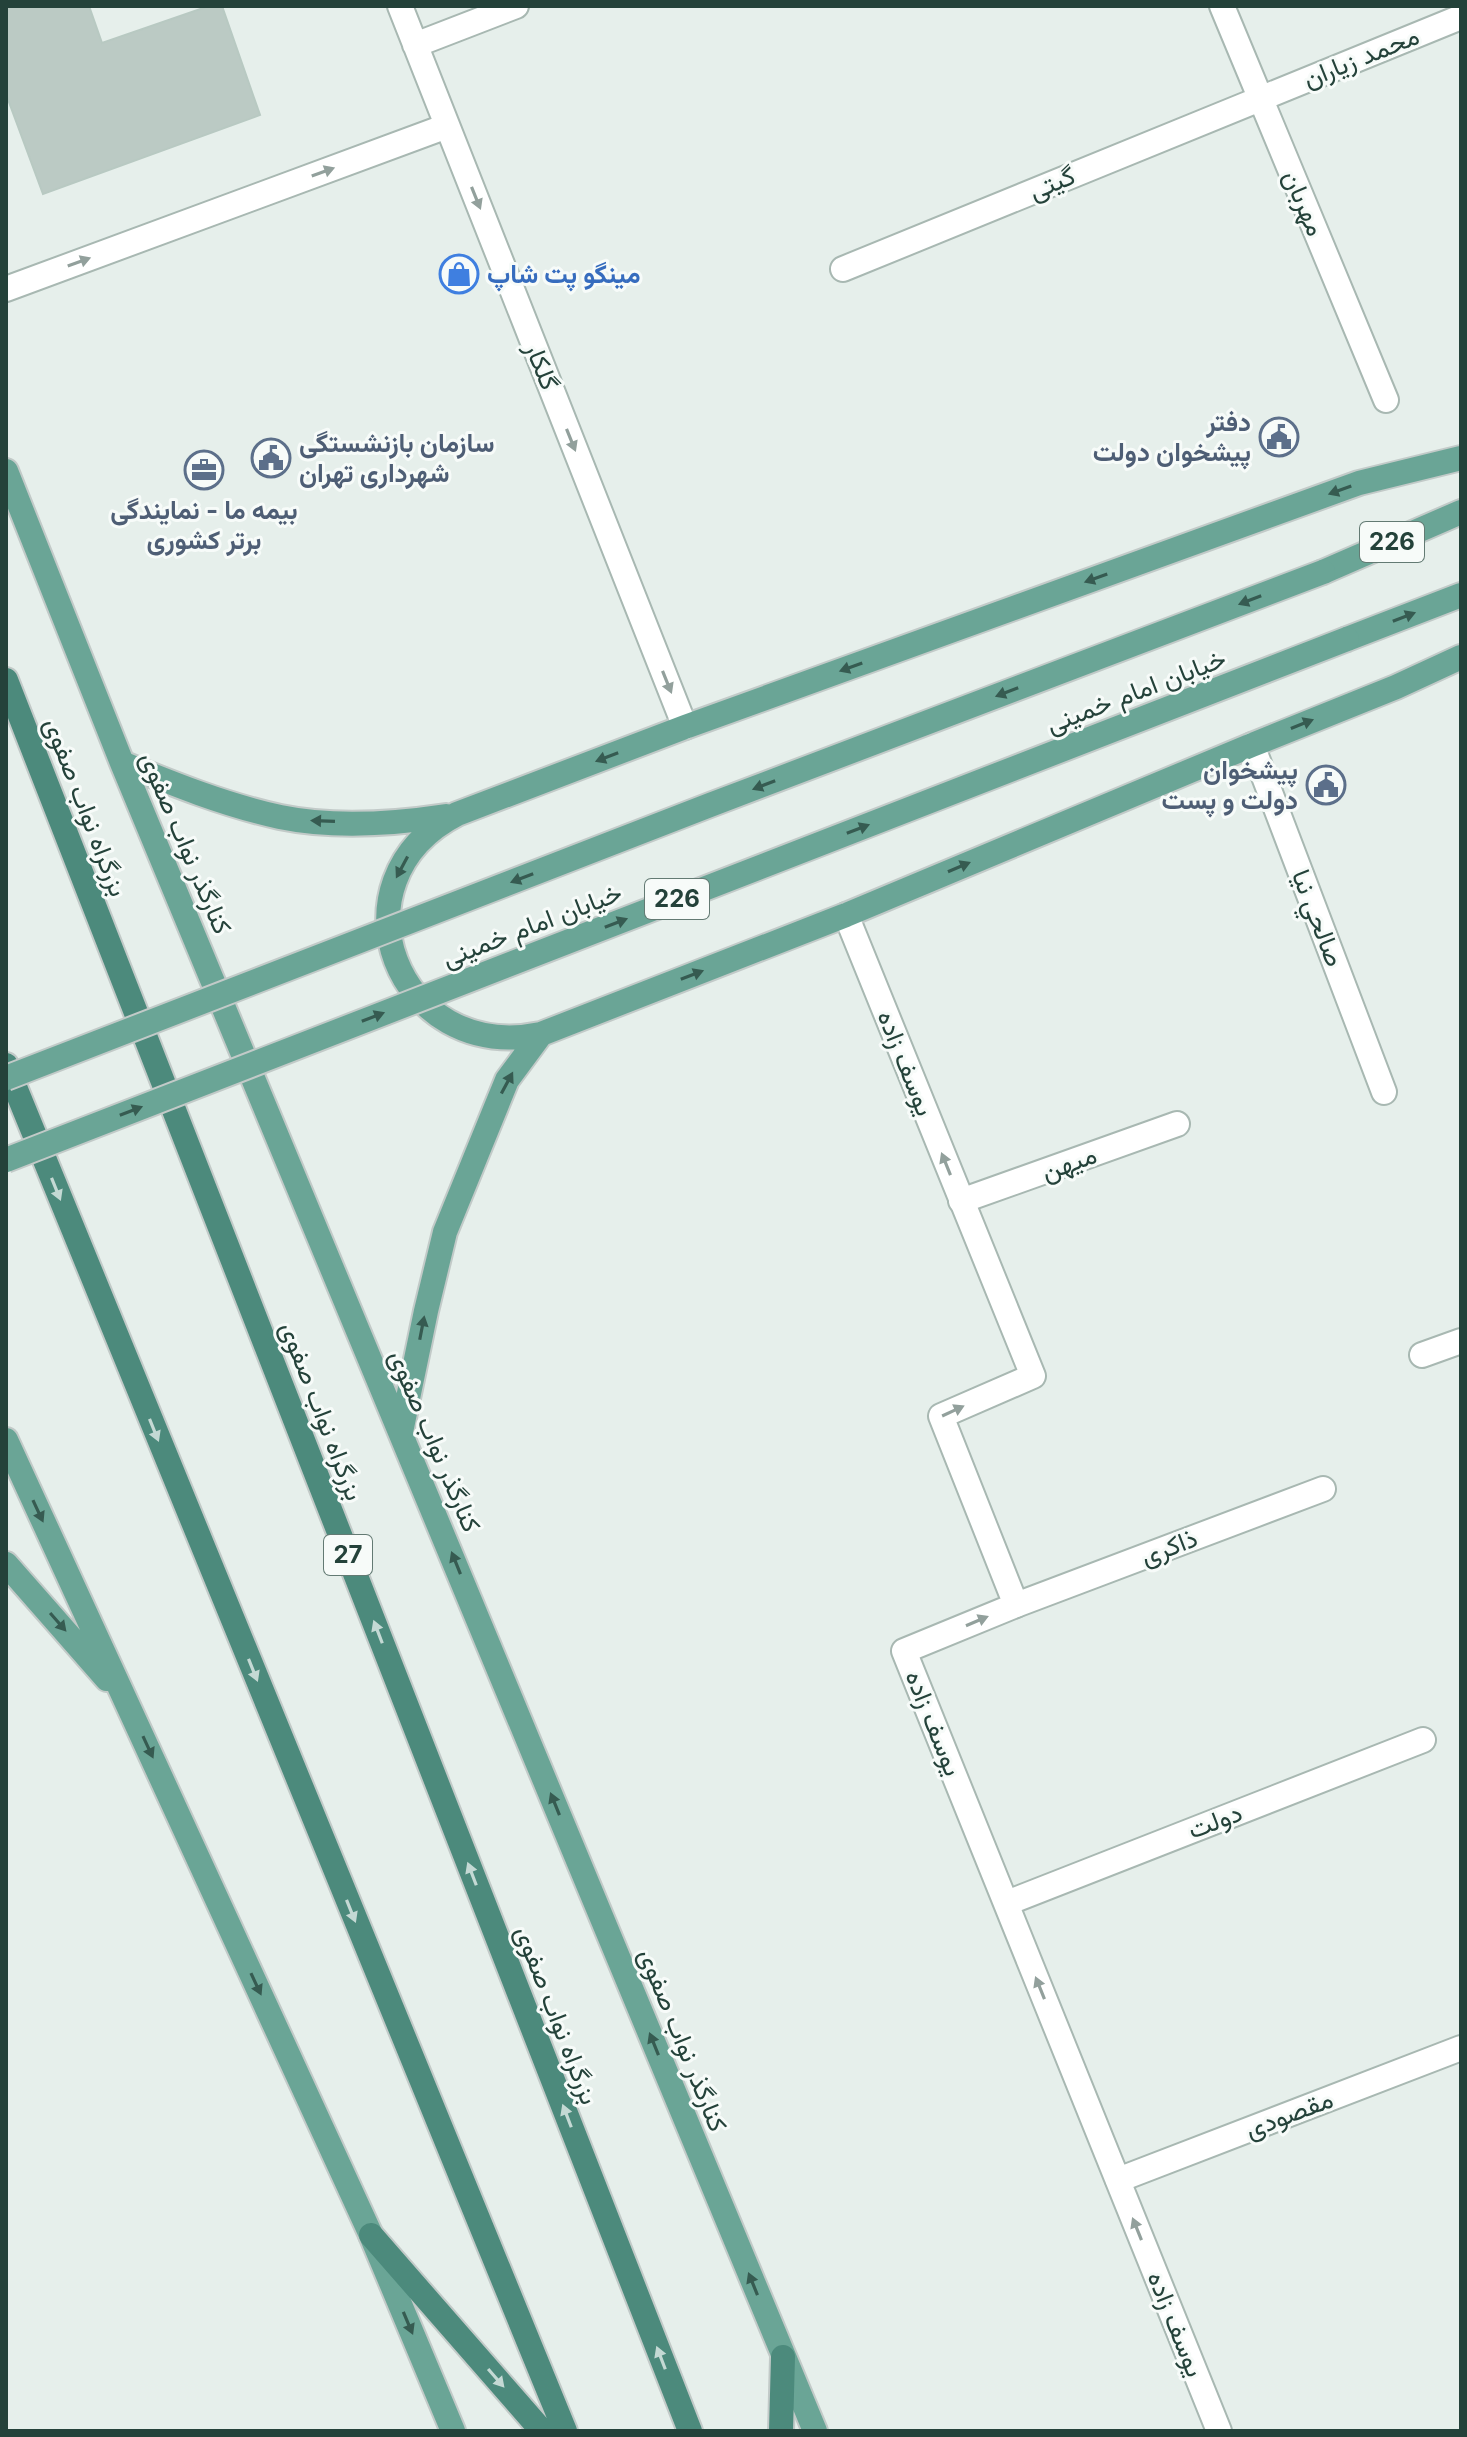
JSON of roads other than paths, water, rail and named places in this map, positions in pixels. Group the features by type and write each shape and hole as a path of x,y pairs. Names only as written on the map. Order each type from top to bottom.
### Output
{"highway":[{"name":"بزرگراه نواب صفوی","path":"6,680 690,2431"},
{"path":"6,1065 565,2431"},
{"path":"371,2235 542,2431"},
{"path":"781,2431 783,2357"}],"main road":[{"path":"1461,458 1359,483 685,727 457,814 436,825 419,841 394,882 388,928 400,973 429,1010 470,1033 517,1039 541,1034 846,915 1396,687 1461,657"},
{"name":"کنارگذر نواب صفوی","path":"6,471 122,763 815,2431"},
{"name":"خیابان امام خمینی","path":"6,1078 1323,572 1461,512"},
{"name":"خیابان امام خمینی","path":"6,1160 1461,595"},
{"path":"122,763 191,792 281,817 367,823 457,814"},
{"path":"401,1432 445,1232 507,1080 541,1034"},
{"path":"6,1440 371,2235 453,2431"},
{"path":"6,1564 128,1703"}],"street":[{"name":"گلکار","path":"400,6 685,727"},
{"path":"415,45 516,6"},
{"name":"مهربان","path":"1222,6 1386,400"},
{"name":"محمد زیاران","path":"1260,98 1461,17"},
{"name":"گیتی","path":"843,269 1260,98"},
{"path":"6,289 447,126"},
{"name":"صالحي نیا","path":"1252,745 1384,1092"},
{"name":"یوسف زاده","path":"846,915 1033,1376 941,1416 1016,1605 904,1651 1216,2430"},
{"name":"میهن","path":"961,1201 1177,1124"},
{"path":"1422,1355 1461,1341"},
{"name":"ذاکری","path":"1016,1605 1323,1489"},
{"name":"دولت","path":"1007,1903 1423,1740"},
{"name":"مقصودی","path":"1118,2180 1461,2048"}],"place":[{"name":"مینگو پت شاپ","path":"459,274"},
{"name":"دفتر پیشخوان دولت","path":"1279,437"},
{"name":"سازمان بازنشستگی شهرداری تهران","path":"271,458"},
{"name":"بیمه ما - نمایندگی برتر کشوری","path":"204,470"},
{"name":"پیشخوان دولت و پست","path":"1326,785"}]}
